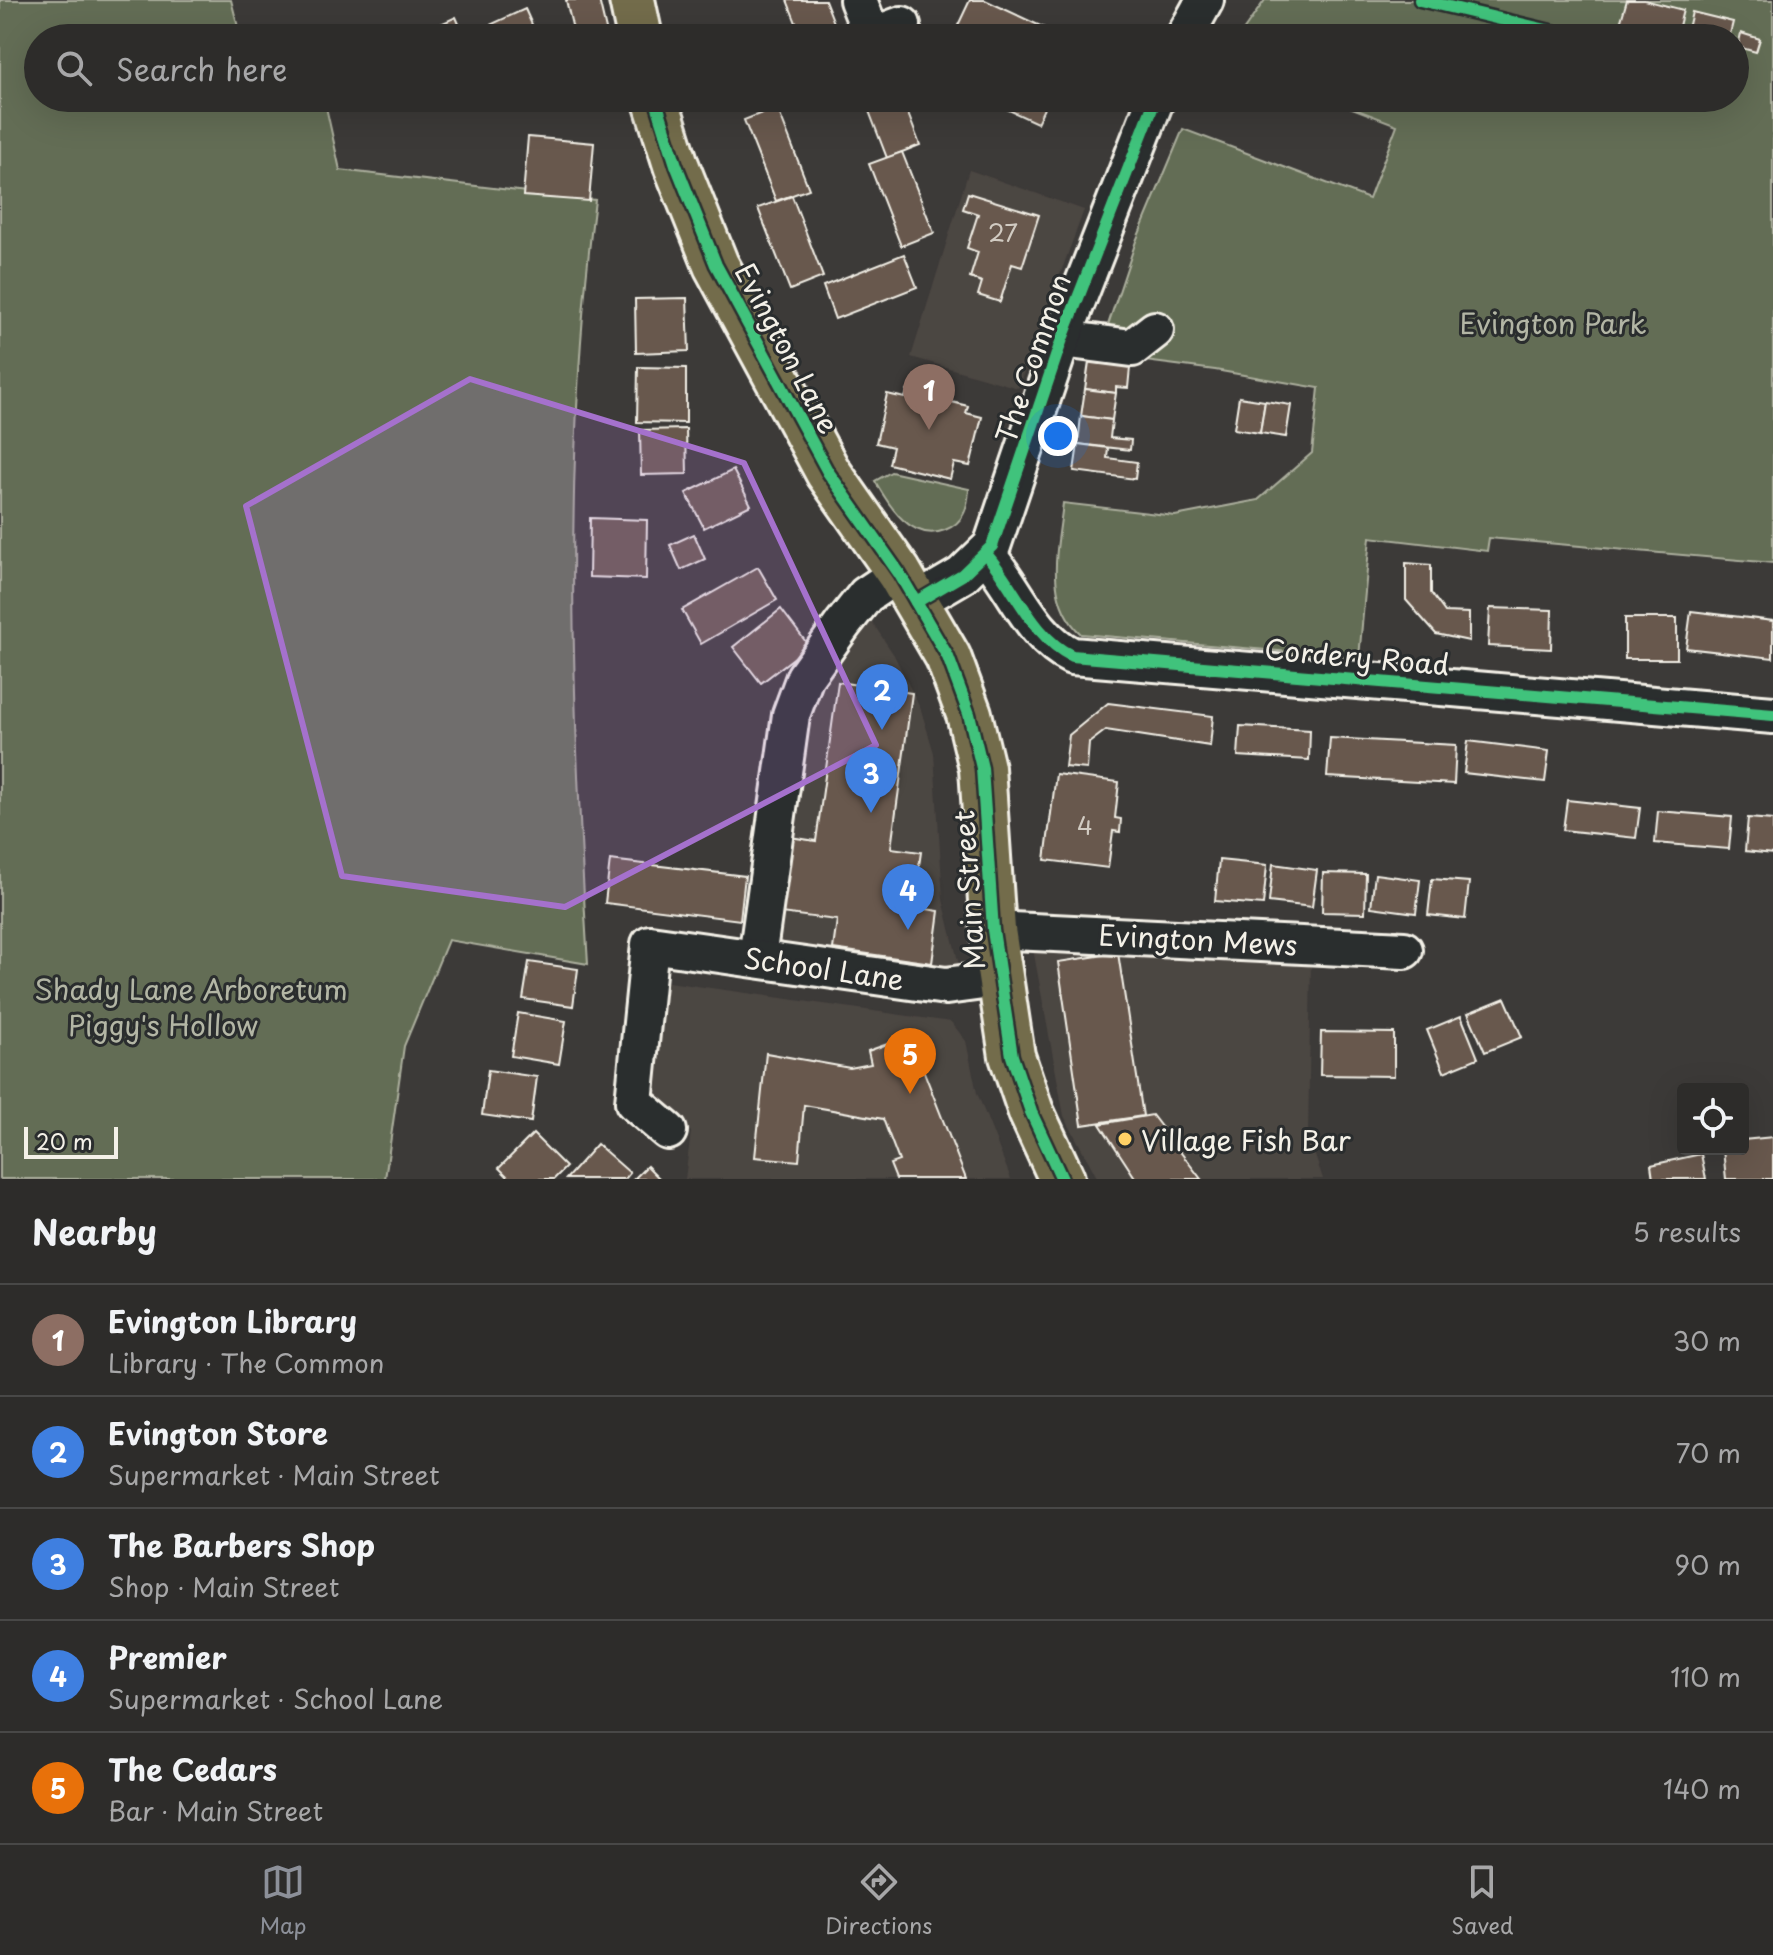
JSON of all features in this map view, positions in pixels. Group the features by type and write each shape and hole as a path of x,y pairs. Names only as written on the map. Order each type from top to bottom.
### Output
{"main road":[{"path":"632,0 637,24"},
{"name":"Evington Lane","path":"659,112 676,165 716,265 828,472 907,587"},
{"name":"Main Street","path":"907,587 948,657 969,714 982,768 998,979 1012,1056 1031,1112 1062,1179"}],"street":[{"path":"858,0 867,24"},
{"path":"1192,24 1205,0"},
{"name":"The Common","path":"757,958 791,715 805,677 866,595 962,575 986,554 1003,523 1062,339 1151,112"},
{"path":"1062,339 1132,348 1155,330"},
{"name":"Cordery Road","path":"986,554 1005,575 1044,636 1057,649 1072,656 1773,715"},
{"name":"Evington Mews","path":"993,930 1404,950"},
{"name":"School Lane","path":"668,1131 620,1107 650,944 946,986 998,979"}],"highlighted area":[{"path":"470,379 744,463 876,745 565,907 342,876 246,506"}],"shaded area":[{"path":"969,170 1084,210 1018,388 911,357"},
{"path":"852,592 894,655 921,710 934,753 943,900 961,973 742,936 772,750"},
{"path":"1033,949 1311,963 1308,1135 1323,1179 1098,1179 1064,1116"},
{"path":"654,980 951,1022 966,1041 977,1093 1011,1179 685,1179 691,1132 651,1096"}],"green space":[{"path":"0,0 231,0 237,24 24,24 24,112 327,112 340,170 595,200 578,392 573,582 574,677 588,964 448,940 404,1046 385,1179 0,1179"},
{"name":"Evington Park","path":"1265,0 1773,0 1773,563 1489,538 1487,551 1370,537 1359,658 1081,634 1061,605 1057,589 1056,555 1063,503 1175,516 1258,500 1312,453 1319,388 1215,370 1098,355 1136,241 1183,129 1369,199 1397,125 1363,112 1749,112 1749,24 1248,24"},
{"path":"891,472 969,489 961,519 945,530 933,533 912,527 895,511 875,481"}],"building":[{"path":"566,0 599,0 605,24 572,24"},
{"path":"787,0 825,0 834,24 796,24"},
{"path":"970,0 985,0 1036,24 959,24"},
{"path":"1627,0 1644,0 1683,10 1680,24 1620,24"},
{"path":"525,9 532,24 492,24"},
{"path":"1692,12 1733,22 1732,24 1689,24"},
{"path":"456,17 459,24 441,24"},
{"path":"1749,36 1760,39 1756,52 1749,50"},
{"path":"764,112 779,112 809,189 776,201 744,120"},
{"path":"869,112 907,112 920,145 887,158"},
{"path":"1013,112 1042,112 1037,123"},
{"path":"528,137 594,143 589,201 523,196"},
{"path":"902,152 934,233 901,246 869,164"},
{"path":"968,193 1039,215 1022,267 1012,264 1000,302 978,295 982,282 970,278 978,252 967,248 978,214 963,209"},
{"path":"792,196 823,277 790,290 758,208"},
{"path":"904,254 917,287 835,319 823,286"},
{"path":"687,298 689,351 636,353 635,299"},
{"path":"1089,362 1130,367 1128,388 1116,387 1116,393 1085,389"},
{"path":"638,367 686,368 686,423 637,422"},
{"path":"1085,389 1116,393 1112,420 1081,416"},
{"path":"907,391 968,406 966,413 982,417 970,466 954,463 950,479 889,464 893,447 876,443 887,394 905,398"},
{"path":"1239,397 1265,401 1260,433 1234,429"},
{"path":"1265,401 1291,405 1286,437 1260,433"},
{"path":"1081,416 1112,420 1110,438 1131,440 1130,450 1078,444"},
{"path":"686,429 687,474 641,475 640,430"},
{"path":"1078,444 1108,448 1107,458 1137,462 1135,479 1074,471"},
{"path":"733,470 751,505 704,528 686,493"},
{"path":"590,518 647,520 646,579 589,577"},
{"path":"694,534 705,559 681,570 670,545"},
{"path":"1406,563 1431,565 1431,593 1445,612 1469,613 1469,641 1436,634 1406,600"},
{"path":"758,567 777,600 701,644 682,610"},
{"path":"1490,608 1552,610 1551,649 1488,646"},
{"path":"781,609 809,646 761,683 733,647"},
{"path":"1691,611 1773,621 1773,658 1686,648"},
{"path":"1625,618 1677,618 1677,659 1625,659"},
{"path":"838,682 912,693 891,848 921,852 913,907 939,911 932,963 833,949 837,920 772,912 783,836 816,841"},
{"path":"1108,703 1213,716 1210,746 1106,730 1089,743 1087,769 1065,767 1069,735"},
{"path":"1240,726 1310,730 1309,760 1238,756"},
{"path":"1330,738 1456,745 1454,784 1327,777"},
{"path":"1468,741 1549,751 1545,782 1464,773"},
{"path":"1056,774 1119,782 1115,818 1121,819 1120,832 1113,831 1108,868 1045,860"},
{"path":"1567,800 1640,808 1636,838 1563,830"},
{"path":"1658,811 1732,817 1729,849 1655,843"},
{"path":"1748,818 1773,820 1773,854 1745,851"},
{"path":"610,860 745,876 740,920 605,903"},
{"path":"1219,860 1267,865 1263,905 1215,901"},
{"path":"1273,864 1317,870 1312,907 1269,902"},
{"path":"1323,873 1366,874 1365,913 1322,912"},
{"path":"1375,874 1420,880 1416,913 1371,907"},
{"path":"1432,879 1469,882 1465,919 1428,915"},
{"path":"1118,953 1143,1116 1082,1125 1058,962"},
{"path":"529,962 578,969 573,1006 523,999"},
{"path":"1505,998 1522,1037 1485,1052 1468,1013"},
{"path":"518,1013 566,1021 559,1064 511,1056"},
{"path":"1461,1016 1478,1058 1444,1072 1427,1030"},
{"path":"1321,1032 1394,1033 1394,1076 1320,1075"},
{"path":"910,1036 966,1179 896,1179 890,1164 899,1161 883,1119 804,1105 799,1161 755,1157 766,1053 850,1068 871,1064 868,1051"},
{"path":"488,1070 537,1077 531,1122 482,1115"},
{"path":"1152,1115 1201,1179 1136,1179 1100,1124"},
{"path":"533,1134 566,1167 554,1179 510,1179 499,1168"},
{"path":"1773,1137 1773,1179 1726,1179 1724,1155 1749,1155 1749,1139"},
{"path":"597,1144 630,1173 625,1179 566,1179"},
{"path":"1701,1155 1706,1179 1653,1179 1651,1165"},
{"path":"647,1166 660,1179 634,1179"}],"cycle path":[{"path":"1420,0 1521,24"},
{"path":"659,112 676,165 716,265 828,472 899,573 948,657 969,714 982,768 993,930 1012,1056 1031,1112 1062,1179"},
{"path":"916,602 962,575 992,546 1062,339 1151,112"},
{"path":"986,554 1035,624 1072,656 1773,715"}],"place":[{"name":"Evington Library","path":"929,430"},
{"name":"Evington Store","path":"882,730"},
{"name":"The Barbers Shop","path":"871,813"},
{"name":"Premier","path":"908,930"},
{"name":"The Cedars","path":"910,1094"},
{"name":"Village Fish Bar","path":"1125,1139"}],"park label":[{"name":"Shady Lane Arboretum","path":"191,988"},
{"name":"Piggy's Hollow","path":"163,1024"}]}
